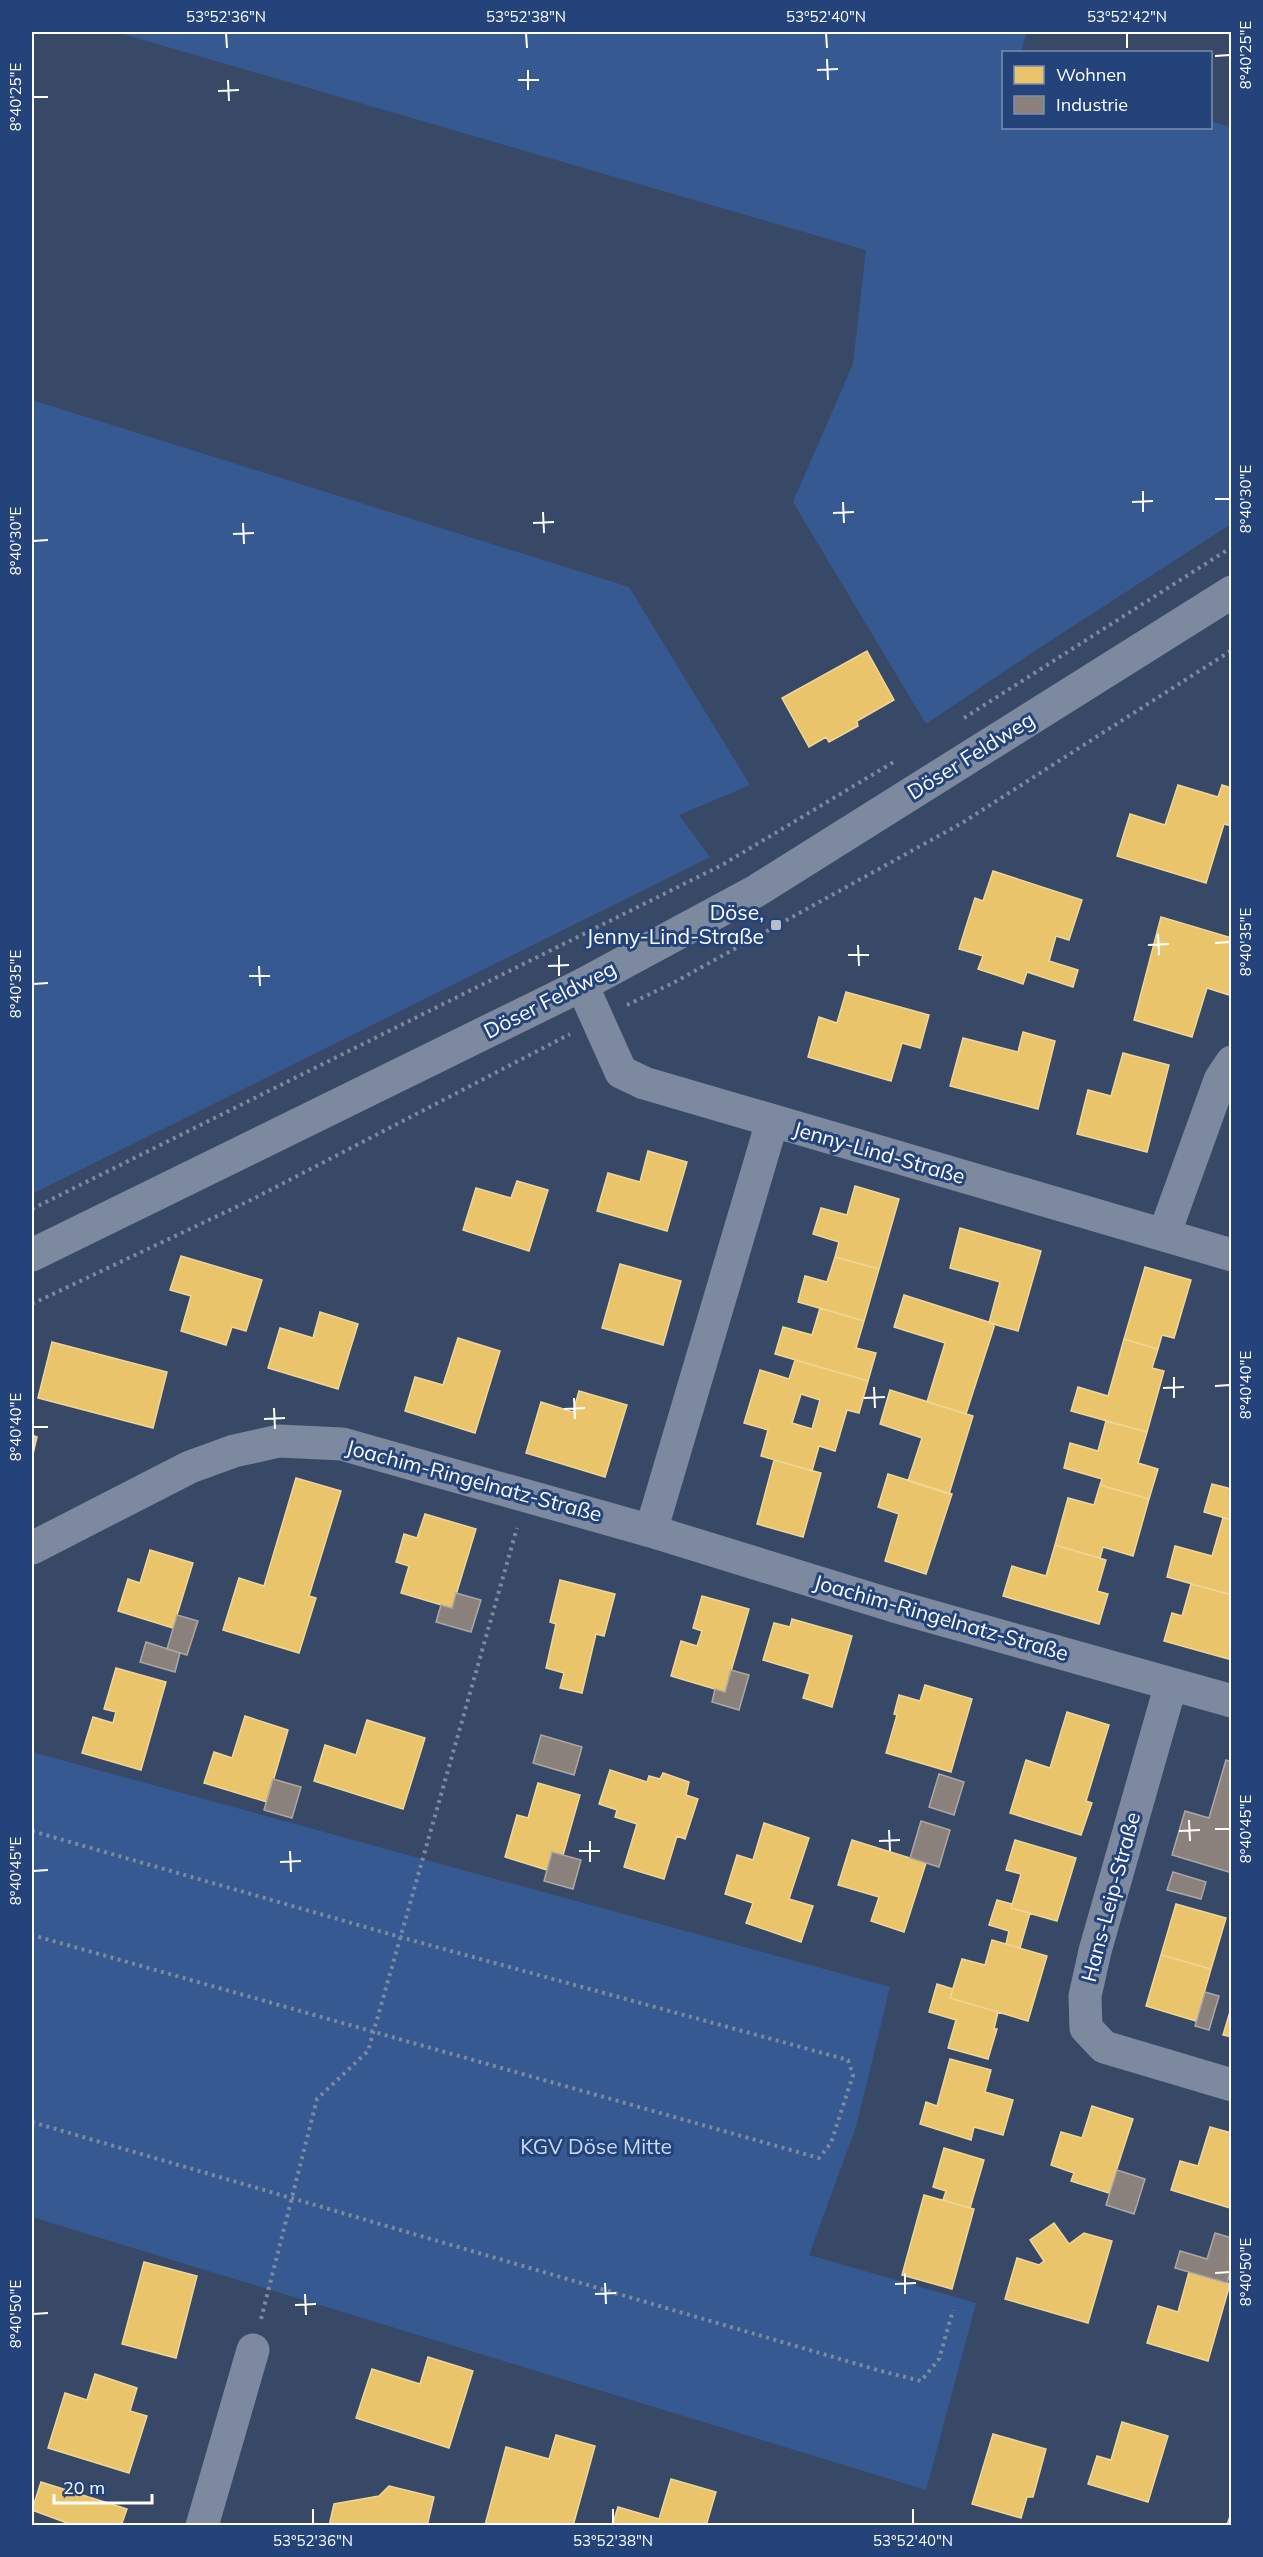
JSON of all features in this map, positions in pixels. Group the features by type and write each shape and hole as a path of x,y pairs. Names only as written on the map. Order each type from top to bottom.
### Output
{"street":[{"name":"Döser Feldweg","path":"32,1255 582,985 756,891 1232,592"},
{"name":"Jenny-Lind-Straße","path":"582,985 621,1072 645,1083 772,1122 1232,1254"},
{"path":"1164,1235 1220,1080 1232,1062"},
{"path":"651,1530 772,1122"},
{"name":"Joachim-Ringelnatz-Straße","path":"32,1548 190,1467 234,1451 279,1441 342,1444 651,1530 817,1583 1232,1701"},
{"name":"Hans-Leip-Straße","path":"1171,1684 1095,1951 1085,1996 1086,2028 1104,2047 1232,2085"},
{"path":"202,2526 253,2350"}],"path":[{"path":"957,722 1232,547"},
{"path":"32,1209 434,1011 722,865 898,759"},
{"path":"253,2350 317,2099 368,2051 374,2033 526,1496"},
{"path":"32,1831 400,1937 848,2060 853,2075 831,2144 819,2158 32,1935"},
{"path":"32,2122 921,2381 939,2359 953,2310"}],"green space":[{"path":"116,32 1027,32 1021,51 1002,51 1002,129 1212,129 1212,121 1231,127 1231,524 926,724 793,502 853,364 866,250"},
{"path":"32,400 629,587 750,785 679,815 710,857 32,1194"},
{"name":"KGV Döse Mitte","path":"32,1752 890,1987 856,2127 809,2255 976,2303 926,2490 32,2217"}],"building: Wohnen":[{"path":"867,651 894,700 857,721 858,726 829,742 826,737 809,747 782,698"},
{"path":"1178,785 1218,797 1222,785 1232,788 1232,826 1224,824 1206,883 1117,856 1130,814 1165,825"},
{"path":"993,871 1082,900 1069,940 1056,936 1049,961 1078,970 1073,987 1027,972 1023,984 978,969 983,956 959,949 975,898 983,901"},
{"path":"1161,917 1232,938 1232,996 1207,988 1192,1037 1134,1020"},
{"path":"846,992 929,1015 920,1048 902,1043 891,1081 808,1057 819,1017 837,1023"},
{"path":"1023,1032 1055,1041 1038,1109 950,1086 963,1038 1018,1052"},
{"path":"1123,1053 1169,1065 1147,1152 1077,1134 1088,1090 1111,1096"},
{"path":"648,1151 687,1162 667,1231 597,1211 608,1173 640,1182"},
{"path":"517,1181 548,1190 529,1251 463,1230 476,1188 511,1198"},
{"path":"855,1186 899,1199 879,1269 835,1257 839,1242 813,1234 821,1208 847,1215"},
{"path":"960,1228 1041,1251 1018,1331 989,1323 1000,1282 950,1268"},
{"path":"181,1256 262,1280 246,1331 232,1327 226,1345 181,1331 191,1296 170,1290"},
{"path":"835,1257 879,1269 864,1321 798,1302 805,1276 827,1282"},
{"path":"620,1264 681,1281 663,1345 602,1328"},
{"path":"1145,1267 1191,1280 1174,1338 1162,1335 1158,1349 1124,1339"},
{"path":"904,1295 995,1324 966,1414 927,1402 945,1343 894,1327"},
{"path":"820,1308 864,1321 856,1348 876,1353 868,1381 775,1354 783,1327 812,1335"},
{"path":"320,1312 358,1324 338,1389 268,1368 280,1328 313,1338"},
{"path":"458,1338 500,1351 475,1433 405,1411 415,1377 443,1385"},
{"path":"1124,1339 1158,1349 1152,1368 1164,1371 1147,1432 1071,1411 1078,1387 1108,1396"},
{"path":"52,1342 167,1372 153,1428 38,1398"},
{"path":"795,1360 868,1381 859,1413 847,1410 835,1451 819,1446 812,1471 761,1456 768,1430 744,1423 760,1370 789,1379","holes":["801,1394 820,1400 812,1429 792,1423"]},
{"path":"890,1390 973,1416 949,1494 908,1481 922,1438 880,1424"},
{"path":"579,1391 627,1405 605,1477 526,1453 541,1402 573,1412"},
{"path":"1106,1421 1147,1432 1138,1463 1158,1469 1149,1499 1100,1485 1102,1479 1064,1468 1070,1443 1098,1451"},
{"path":"32,1435 37,1437 32,1458"},
{"path":"774,1460 821,1473 803,1537 757,1524"},
{"path":"888,1474 952,1494 926,1574 885,1561 899,1514 878,1507"},
{"path":"296,1478 341,1491 309,1596 316,1598 299,1653 223,1630 239,1578 264,1586"},
{"path":"1212,1484 1232,1489 1232,1520 1204,1512"},
{"path":"1100,1485 1149,1499 1133,1556 1103,1547 1100,1558 1055,1545 1068,1498 1094,1505"},
{"path":"425,1514 476,1529 452,1608 401,1593 409,1566 396,1562 404,1534 417,1538"},
{"path":"1223,1518 1232,1520 1232,1595 1167,1577 1175,1546 1212,1556"},
{"path":"1055,1545 1106,1560 1097,1591 1108,1594 1099,1624 1003,1596 1012,1566 1046,1576"},
{"path":"150,1550 193,1563 173,1628 118,1611 128,1579 140,1583"},
{"path":"560,1580 615,1594 604,1636 596,1634 582,1693 560,1688 564,1673 546,1668 556,1624 550,1622"},
{"path":"1191,1584 1232,1595 1232,1660 1164,1641 1172,1613 1182,1616"},
{"path":"702,1596 749,1609 725,1692 671,1676 681,1641 697,1646 702,1631 693,1628"},
{"path":"792,1619 852,1636 832,1707 803,1698 810,1674 763,1660 774,1623 790,1627"},
{"path":"116,1668 166,1682 141,1770 82,1753 93,1717 113,1723 116,1712 104,1709"},
{"path":"925,1685 972,1699 951,1772 886,1753 897,1715 894,1714 899,1695 920,1701"},
{"path":"1067,1712 1109,1725 1086,1801 1092,1803 1081,1835 1010,1813 1026,1760 1050,1768"},
{"path":"245,1716 288,1730 267,1802 204,1783 214,1752 232,1758"},
{"path":"367,1720 425,1738 403,1809 314,1781 325,1745 356,1755"},
{"path":"610,1770 647,1782 649,1776 660,1779 663,1773 689,1782 686,1795 698,1799 685,1839 677,1836 664,1879 624,1867 637,1824 615,1817 617,1810 599,1804"},
{"path":"538,1783 580,1795 563,1855 552,1852 547,1870 505,1857 517,1815 528,1818"},
{"path":"764,1823 809,1838 789,1899 813,1906 801,1942 746,1923 753,1903 725,1894 737,1855 753,1860"},
{"path":"852,1840 926,1863 904,1932 871,1921 879,1897 838,1885"},
{"path":"1015,1840 1076,1858 1057,1921 1011,1908 1021,1874 1006,1870"},
{"path":"997,1900 1012,1904 1011,1908 1030,1913 1020,1948 1006,1944 1009,1931 989,1925"},
{"path":"1176,1904 1226,1918 1211,1969 1161,1955"},
{"path":"992,1940 1047,1956 1028,2021 950,1998 962,1959 985,1965"},
{"path":"1161,1955 1211,1969 1196,2021 1146,2006"},
{"path":"937,1984 953,1989 950,1998 998,2012 994,2029 997,2029 988,2059 948,2048 956,2020 929,2012"},
{"path":"1232,2005 1232,2037 1223,2035"},
{"path":"950,2059 991,2070 985,2092 1013,2100 1003,2135 974,2127 971,2140 920,2124 926,2102 937,2106"},
{"path":"1092,2106 1133,2119 1109,2193 1071,2181 1074,2173 1051,2165 1061,2132 1082,2138"},
{"path":"1210,2127 1232,2133 1230,2208 1171,2190 1180,2161 1198,2166"},
{"path":"944,2148 984,2160 970,2208 943,2200 946,2191 933,2187"},
{"path":"924,2195 974,2209 952,2289 902,2275"},
{"path":"1054,2223 1069,2244 1084,2233 1112,2241 1088,2323 1005,2299 1017,2258 1039,2265 1044,2261 1030,2240"},
{"path":"144,2262 197,2276 176,2358 122,2344"},
{"path":"1189,2272 1230,2284 1208,2361 1147,2343 1158,2306 1178,2312"},
{"path":"428,2357 473,2371 449,2448 356,2418 372,2369 420,2384"},
{"path":"95,2374 137,2388 130,2411 147,2416 129,2473 48,2448 65,2393 87,2400"},
{"path":"1122,2422 1168,2436 1148,2502 1088,2484 1097,2456 1111,2460"},
{"path":"993,2434 1046,2449 1033,2497 1027,2497 1021,2518 972,2504"},
{"path":"556,2435 595,2446 573,2526 485,2525 506,2447 549,2459"},
{"path":"671,2479 716,2492 706,2526 612,2526 618,2507 659,2519"},
{"path":"41,2482 127,2509 121,2526 75,2526 32,2510"},
{"path":"389,2486 434,2497 427,2526 329,2526 334,2504 379,2496"},
{"path":"1232,2510 1232,2526 1228,2526 1227,2525"}],"building: Industrie":[{"path":"456,1593 481,1600 471,1632 436,1622 441,1605 452,1608"},
{"path":"177,1615 198,1621 187,1655 167,1649"},
{"path":"146,1642 180,1653 175,1672 140,1662"},
{"path":"731,1670 749,1675 739,1710 712,1702 715,1689 725,1692"},
{"path":"541,1735 582,1747 574,1775 533,1763"},
{"path":"1226,1760 1232,1762 1232,1873 1172,1855 1185,1811 1209,1818"},
{"path":"939,1774 964,1782 954,1815 929,1807"},
{"path":"273,1779 301,1787 292,1818 264,1810"},
{"path":"921,1821 950,1830 939,1867 910,1858"},
{"path":"552,1852 581,1860 573,1889 544,1881"},
{"path":"1173,1872 1206,1882 1201,1899 1167,1890"},
{"path":"1205,1992 1219,1996 1209,2030 1195,2026"},
{"path":"1117,2170 1145,2179 1134,2214 1106,2205"},
{"path":"1215,2233 1232,2238 1232,2266 1227,2283 1175,2268 1180,2251 1207,2259"}],"place":[{"name":"Döse, Jenny-Lind-Straße","path":"776,925"}]}
